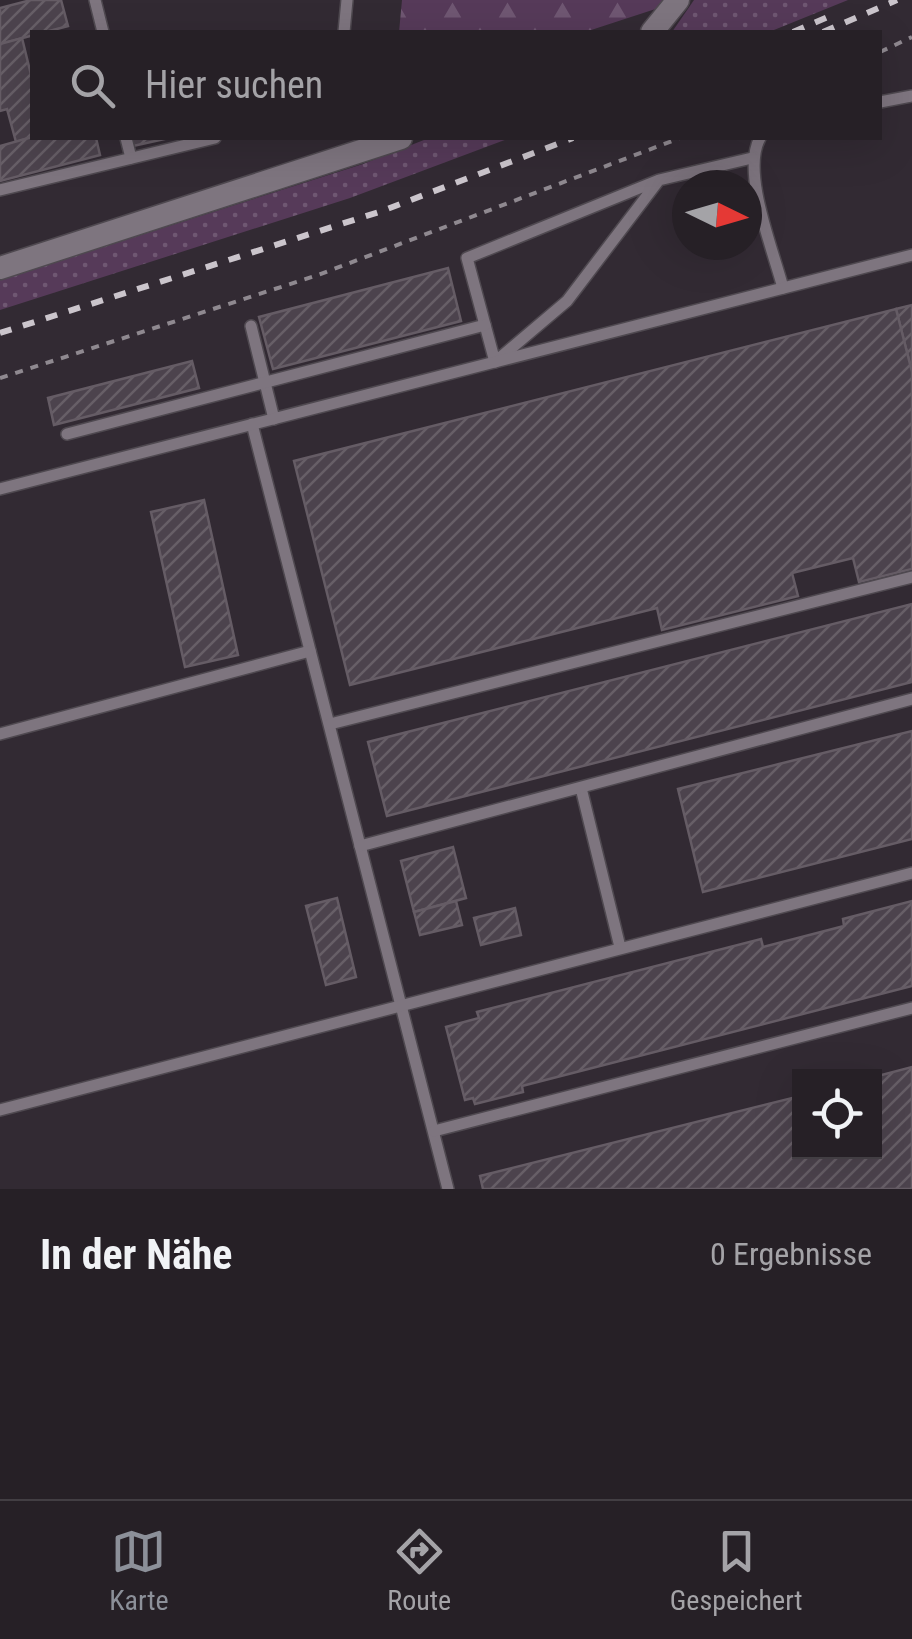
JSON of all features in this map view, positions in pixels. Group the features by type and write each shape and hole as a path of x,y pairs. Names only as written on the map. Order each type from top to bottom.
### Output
{"street":[{"path":"654,30 678,0"},
{"path":"0,268 395,140"}],"lane":[{"path":"95,0 102,30"},
{"path":"344,30 346,0"},
{"path":"882,102 912,96"},
{"path":"126,140 131,158"},
{"path":"0,190 207,140"},
{"path":"759,140 752,158 783,288"},
{"path":"495,362 467,258 659,180 752,158"},
{"path":"495,362 567,301 659,180"},
{"path":"0,488 912,255"},
{"path":"67,434 485,325"},
{"path":"251,326 274,419"},
{"path":"252,424 448,1189"},
{"path":"330,724 912,577"},
{"path":"0,734 310,651"},
{"path":"360,846 912,699"},
{"path":"582,788 620,948"},
{"path":"0,1110 912,873"},
{"path":"434,1130 912,1008"}],"path":[{"path":"882,51 912,37"},
{"path":"0,378 318,275 675,140"}],"green space":[{"path":"402,0 683,0 591,30 399,30"},
{"path":"694,0 848,0 774,30 673,30"},
{"path":"424,140 505,140 350,198 0,310 0,280 363,164"}],"building":[{"path":"31,0 61,0 68,26 30,30 30,36 0,44 0,8"},
{"path":"22,38 30,71 30,138 16,142 7,109 0,111 0,44"},
{"path":"30,138 96,140 100,155 0,181 0,146"},
{"path":"132,140 160,140 133,146"},
{"path":"448,268 461,321 273,369 259,317"},
{"path":"912,305 912,372 896,309"},
{"path":"896,309 912,372 912,569 859,582 853,558 792,573 798,596 662,630 657,608 350,685 294,461"},
{"path":"192,361 199,388 54,425 48,398"},
{"path":"204,500 238,655 185,667 151,512"},
{"path":"912,604 912,682 387,816 368,742"},
{"path":"912,731 912,839 703,892 678,789"},
{"path":"453,847 466,898 414,912 401,861"},
{"path":"337,898 356,977 326,985 306,906"},
{"path":"456,901 462,925 420,935 414,912"},
{"path":"912,901 912,986 522,1086 523,1092 475,1104 473,1098 465,1100 446,1027 479,1018 477,1012 761,939 763,947 844,926 843,919"},
{"path":"515,908 521,935 481,945 474,918"},
{"path":"912,1067 912,1189 483,1189 480,1176 792,1098 792,1159 882,1159 882,1075"}],"railway":[{"path":"828,30 897,0"},
{"path":"798,30 835,14"},
{"path":"0,333 382,211 568,140"}]}
